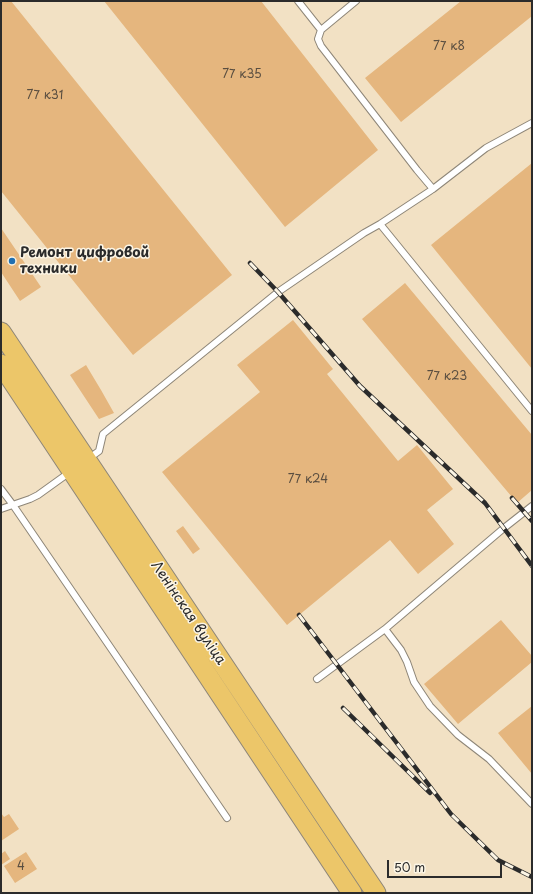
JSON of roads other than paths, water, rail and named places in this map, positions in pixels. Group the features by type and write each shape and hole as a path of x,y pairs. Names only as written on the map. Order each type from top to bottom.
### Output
{"main road":[{"name":"Ленінская вуліца","path":"1,332 79,465 352,893"},
{"name":"Ленінская вуліца","path":"1,364 79,465 376,893"}],"lane":[{"path":"298,1 321,30"},
{"path":"356,1 321,30 318,39 321,46 433,189"},
{"path":"1,508 30,500 99,451 103,434 278,292 364,233 433,189 486,148 532,123"},
{"path":"380,224 532,411"},
{"path":"1,489 227,818"},
{"path":"317,678 385,629 532,506"},
{"path":"385,629 401,650 414,682 430,706 458,735 489,759 532,804"}],"railway":[{"path":"250,263 278,292 360,386 485,503 532,566"},
{"path":"512,498 532,521"},
{"path":"299,615 451,814 498,860 532,877"},
{"path":"343,708 430,793"}],"place":[{"name":"Ремонт цифровой техники","path":"12,261"}]}
